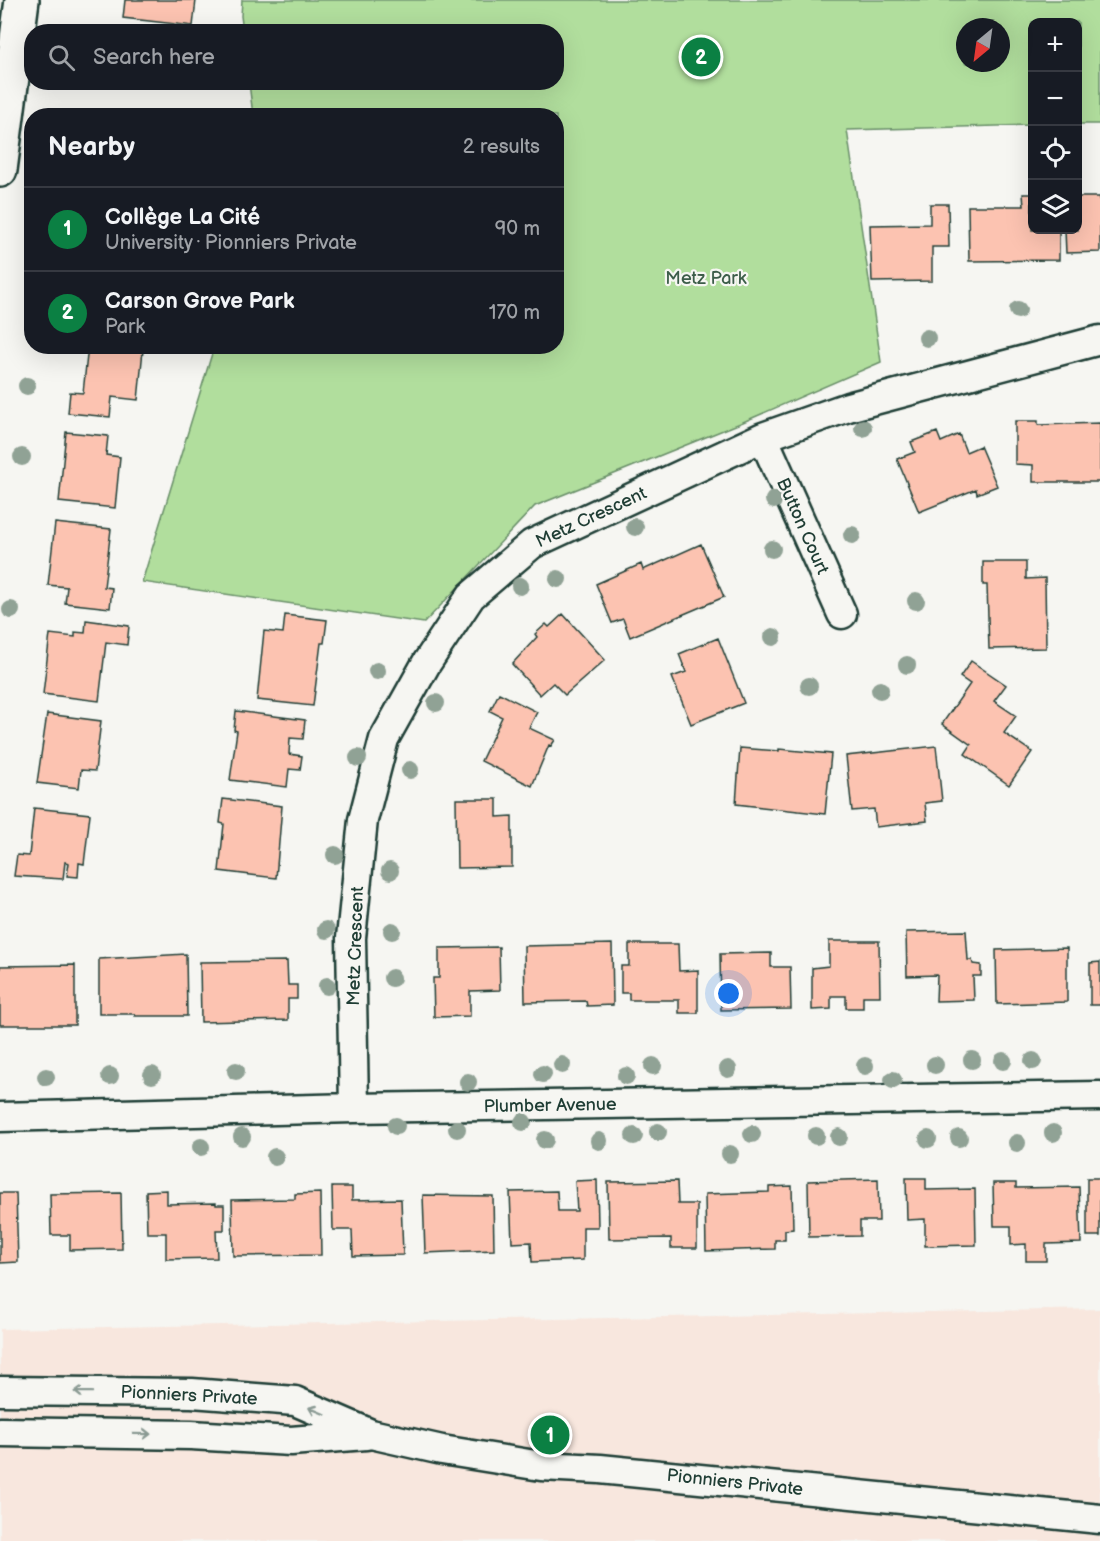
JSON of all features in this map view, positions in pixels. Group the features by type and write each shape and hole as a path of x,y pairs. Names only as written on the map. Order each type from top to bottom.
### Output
{"street":[{"path":"0,170 22,0"},
{"name":"Metz Crescent","path":"354,1108 351,938 363,820 384,739 426,664 471,596 532,544 763,437 848,407 1100,340"},
{"name":"Button Court","path":"763,437 842,614"},
{"name":"Plumber Avenue","path":"0,1117 354,1108 1100,1096"},
{"name":"Pionniers Private","path":"0,1391 192,1393 295,1401 371,1434 442,1450 542,1466 611,1470 1100,1519"},
{"name":"Pionniers Private","path":"0,1432 191,1435 291,1441 371,1434"}],"shaded area":[{"path":"1100,1309 1100,1541 0,1541 0,1329"}],"green space":[{"name":"Metz Park","path":"242,0 1100,0 1100,124 1082,124 1082,18 1028,18 1028,125 847,130 881,362 743,422 535,506 424,623 142,582 212,354 564,354 564,108 252,108 250,90 564,90 564,24 242,24 241,16"}],"building":[{"path":"125,0 196,0 193,24 123,18"},
{"path":"1023,194 1028,194 1028,234 1059,234 1059,260 969,261 968,206 1024,206"},
{"path":"1082,197 1100,197 1100,252 1066,253 1065,234 1082,234"},
{"path":"930,204 948,204 949,247 932,247 932,281 872,282 870,225 930,224"},
{"path":"87,354 143,354 138,400 112,397 110,417 68,413 70,392 83,393"},
{"path":"1015,421 1038,421 1038,425 1100,423 1100,482 1033,482 1033,465 1015,464"},
{"path":"66,432 108,436 106,455 120,457 115,508 59,502"},
{"path":"937,432 941,442 959,434 966,452 980,446 997,486 977,494 976,489 919,512 897,459 915,452 911,442"},
{"path":"55,523 111,529 104,587 112,588 110,608 65,603 67,587 48,585"},
{"path":"701,544 724,597 630,637 623,619 612,623 596,584 641,564 643,570"},
{"path":"983,562 1026,562 1026,579 1045,578 1046,648 989,649 987,585 983,585"},
{"path":"563,614 605,660 565,695 553,683 540,695 512,664 537,637 535,634 546,624 549,627"},
{"path":"285,615 327,620 324,643 321,643 313,706 257,700 264,631 283,633"},
{"path":"86,620 129,626 127,645 106,642 99,701 43,694 50,634 75,637 75,632 85,633"},
{"path":"718,638 744,703 691,724 672,677 686,672 679,654"},
{"path":"971,661 1006,685 994,701 1016,716 1004,733 1032,752 1009,785 965,754 971,745 942,724 970,684 960,677"},
{"path":"499,693 537,712 529,728 555,740 551,746 549,745 532,786 481,761 502,717 490,711"},
{"path":"236,711 305,720 303,739 290,738 289,754 302,756 300,770 289,769 287,787 230,780 237,731 234,730"},
{"path":"47,714 101,721 95,771 81,770 79,788 37,783"},
{"path":"936,746 942,801 925,803 927,821 876,827 874,809 852,811 846,756"},
{"path":"740,748 831,754 825,814 736,804"},
{"path":"223,799 282,806 276,878 219,871 224,824 220,823"},
{"path":"456,799 497,799 497,817 512,816 512,867 457,868"},
{"path":"34,808 90,814 84,864 79,863 78,877 67,876 69,863 65,862 63,879 14,876 17,855 29,856"},
{"path":"966,931 968,960 972,960 973,964 981,965 981,976 973,976 974,1000 936,1001 937,975 907,976 906,932"},
{"path":"829,941 879,941 880,996 863,996 863,1008 846,1008 846,996 831,996 831,1009 812,1010 812,968 829,966"},
{"path":"612,944 613,1005 587,1006 586,1001 525,1002 524,946"},
{"path":"629,944 678,944 679,971 698,970 698,1013 679,1013 679,1000 629,1000 629,993 621,993 621,966 629,966"},
{"path":"499,947 500,990 470,991 470,1016 434,1017 433,978 439,978 439,948"},
{"path":"1067,948 1067,1002 997,1004 996,950"},
{"path":"771,953 771,967 790,967 791,1009 721,1010 720,954"},
{"path":"186,954 187,1016 99,1014 99,959"},
{"path":"287,961 288,985 297,985 297,999 288,999 288,1020 201,1022 200,962"},
{"path":"1100,962 1100,1005 1090,1005 1090,963"},
{"path":"75,965 75,1025 0,1025 0,966"},
{"path":"906,1178 926,1178 926,1190 975,1189 976,1245 925,1246 925,1219 907,1220"},
{"path":"1087,1178 1100,1178 1100,1236 1087,1236"},
{"path":"878,1179 879,1221 860,1221 860,1236 809,1237 808,1181"},
{"path":"597,1180 598,1227 583,1227 583,1260 532,1262 531,1242 512,1243 510,1192 557,1191 558,1211 577,1211 575,1181"},
{"path":"677,1181 678,1204 697,1204 697,1248 671,1248 671,1238 609,1239 608,1182"},
{"path":"993,1183 1016,1183 1016,1188 1079,1187 1081,1243 1046,1244 1046,1261 1026,1261 1026,1244 1011,1245 1011,1226 994,1226"},
{"path":"792,1186 793,1229 785,1230 785,1240 775,1240 775,1249 706,1251 705,1194 769,1192 769,1187"},
{"path":"332,1187 352,1187 352,1200 401,1199 403,1255 353,1256 352,1230 333,1230"},
{"path":"167,1190 167,1204 216,1203 216,1205 224,1205 224,1230 216,1230 217,1258 166,1259 166,1233 147,1233 146,1191"},
{"path":"0,1193 16,1193 18,1262 0,1263"},
{"path":"121,1193 122,1249 70,1250 70,1235 51,1235 50,1194"},
{"path":"320,1193 321,1255 233,1256 232,1200 295,1199 295,1194"},
{"path":"423,1195 493,1196 494,1250 425,1253"}],"place":[{"name":"Carson Grove Park","path":"701,57"},
{"name":"Collège La Cité","path":"550,1435"}]}
